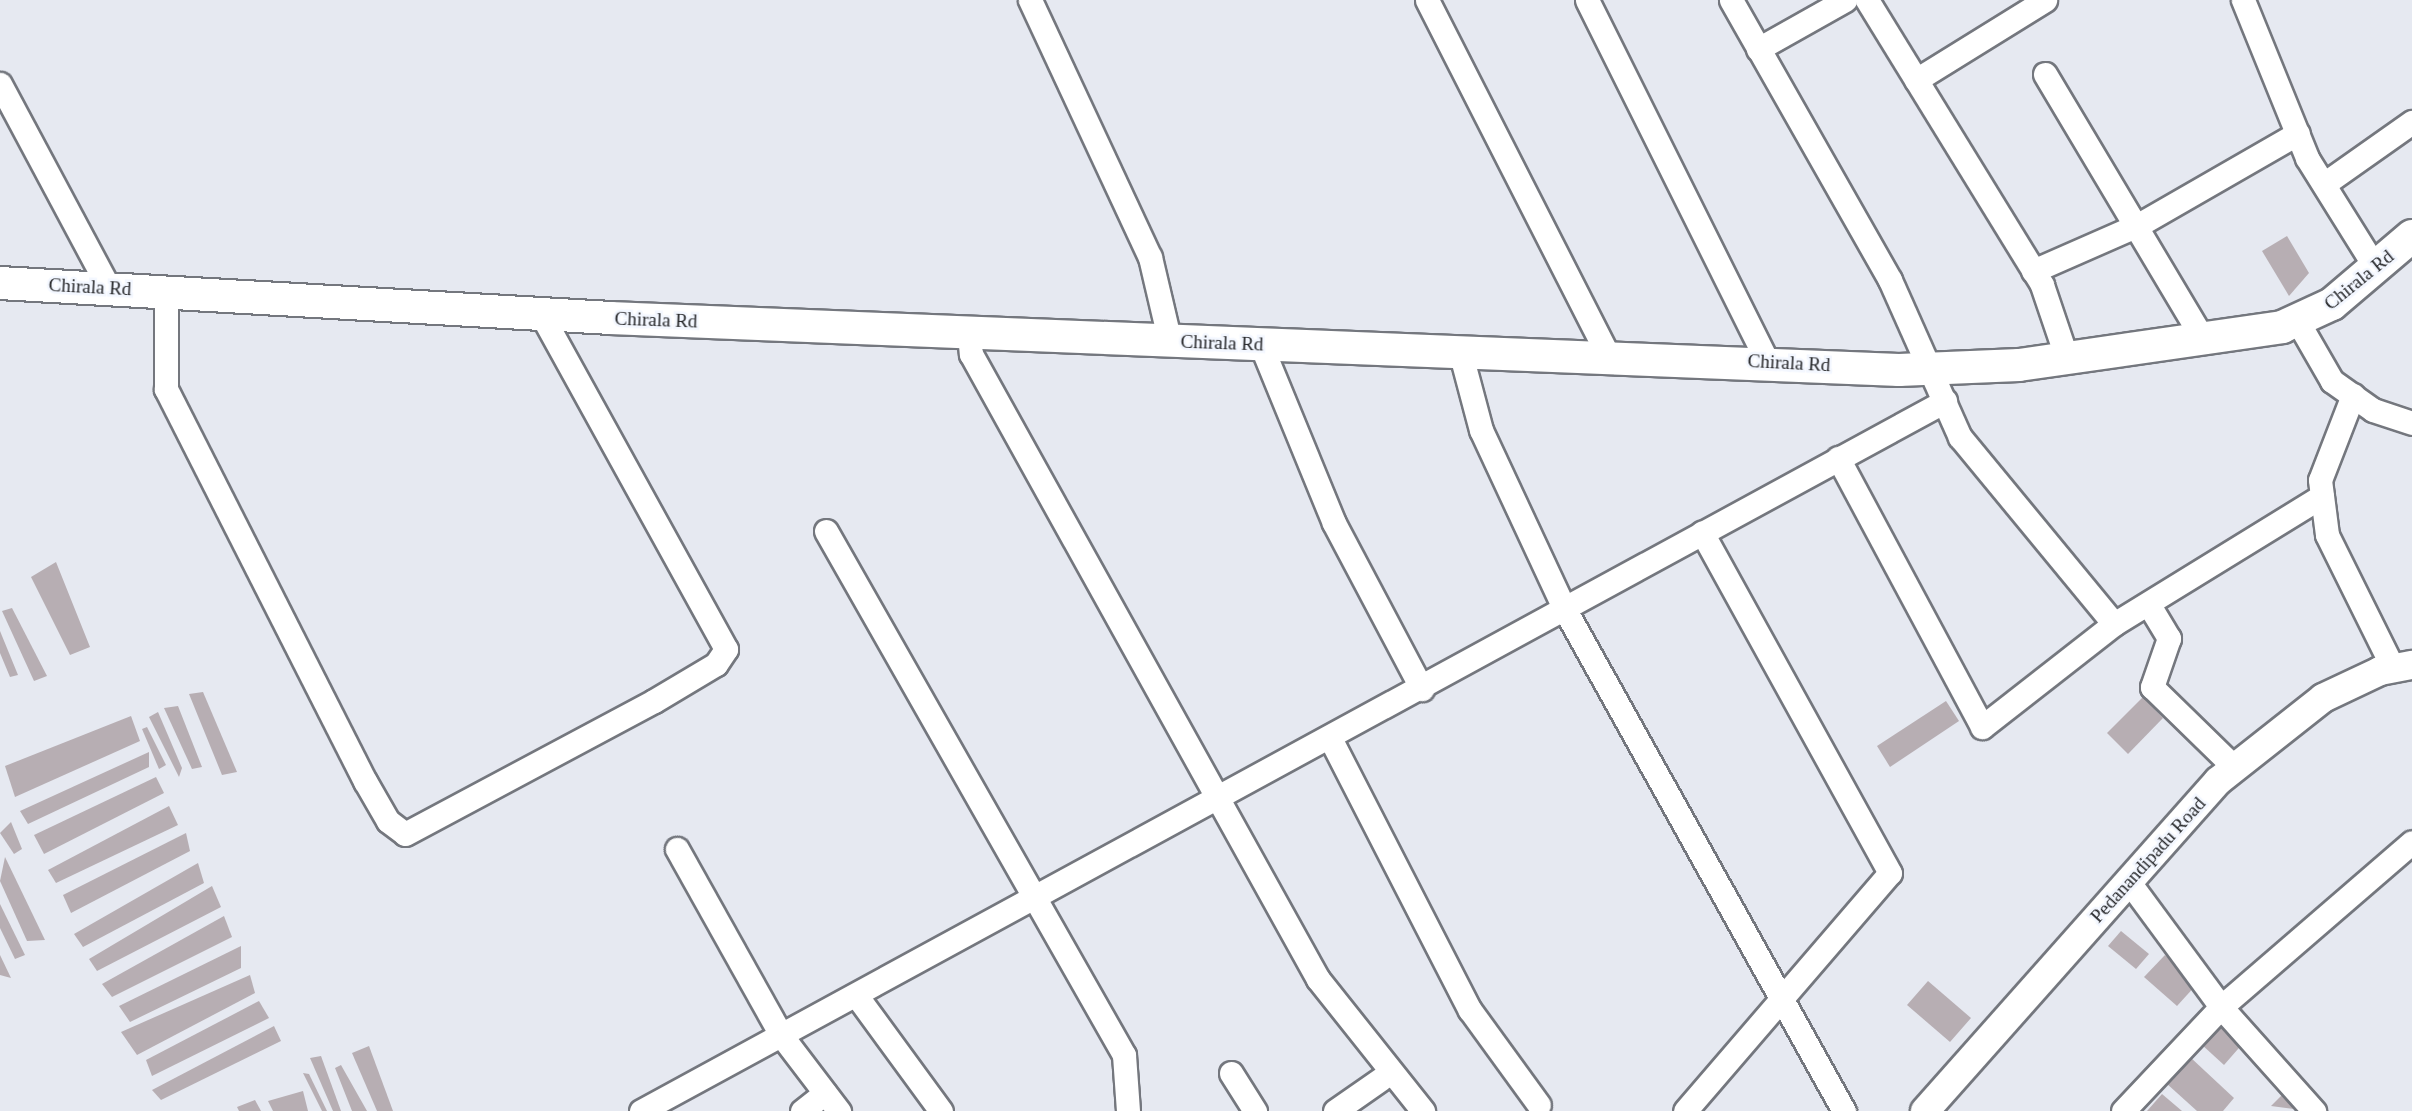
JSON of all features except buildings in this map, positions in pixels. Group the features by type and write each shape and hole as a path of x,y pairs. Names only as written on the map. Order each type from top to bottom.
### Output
{"main road":[{"name":"Chirala Rd","path":"0,282 541,314 1170,342 1933,368 2067,359 2205,342 2298,322 2332,304 2412,236"}],"street":[{"path":"1030,0 1150,257 1170,342"},
{"path":"1427,0 1608,356"},
{"path":"1587,0 1767,361"},
{"path":"1731,0 1890,280 1933,368 1960,438 2005,499 2113,624"},
{"path":"1758,49 1845,0"},
{"path":"1867,0 2033,271 2067,359"},
{"path":"1916,80 2045,0"},
{"path":"2243,0 2298,133 2324,184 2375,267"},
{"path":"2045,74 2140,224 2205,342"},
{"path":"0,84 109,288"},
{"path":"2324,184 2412,122"},
{"path":"2033,271 2140,224 2298,133"},
{"path":"166,291 166,389 365,781 388,821 405,834 654,701 716,664 726,649 541,314"},
{"path":"2298,322 2332,381 2373,410 2412,423"},
{"path":"968,333 971,354 1318,979 1423,1111"},
{"path":"1261,345 1334,523 1422,689"},
{"path":"1460,351 1481,430 1564,608 1844,1111"},
{"path":"2353,396 2320,481 2327,535 2402,667"},
{"path":"641,1111 1422,689 1564,608 1945,401"},
{"path":"1838,458 1982,727 2113,624 2149,605 2322,496"},
{"path":"826,531 1124,1055 1128,1111"},
{"path":"1685,1111 1890,873 1702,533"},
{"path":"2149,605 2169,638 2152,677 2156,694 2235,768"},
{"name":"Pedanandipadu Road","path":"1925,1111 2129,882 2235,768 2323,698 2402,667"},
{"path":"1330,738 1470,1010 1539,1105"},
{"path":"2123,1111 2221,1007 2412,842"},
{"path":"677,849 781,1035 832,1102 802,1111"},
{"path":"2129,882 2221,1007 2314,1111"},
{"path":"856,995 941,1111"},
{"path":"1335,1111 1391,1072"},
{"path":"1231,1073 1255,1111"}]}
